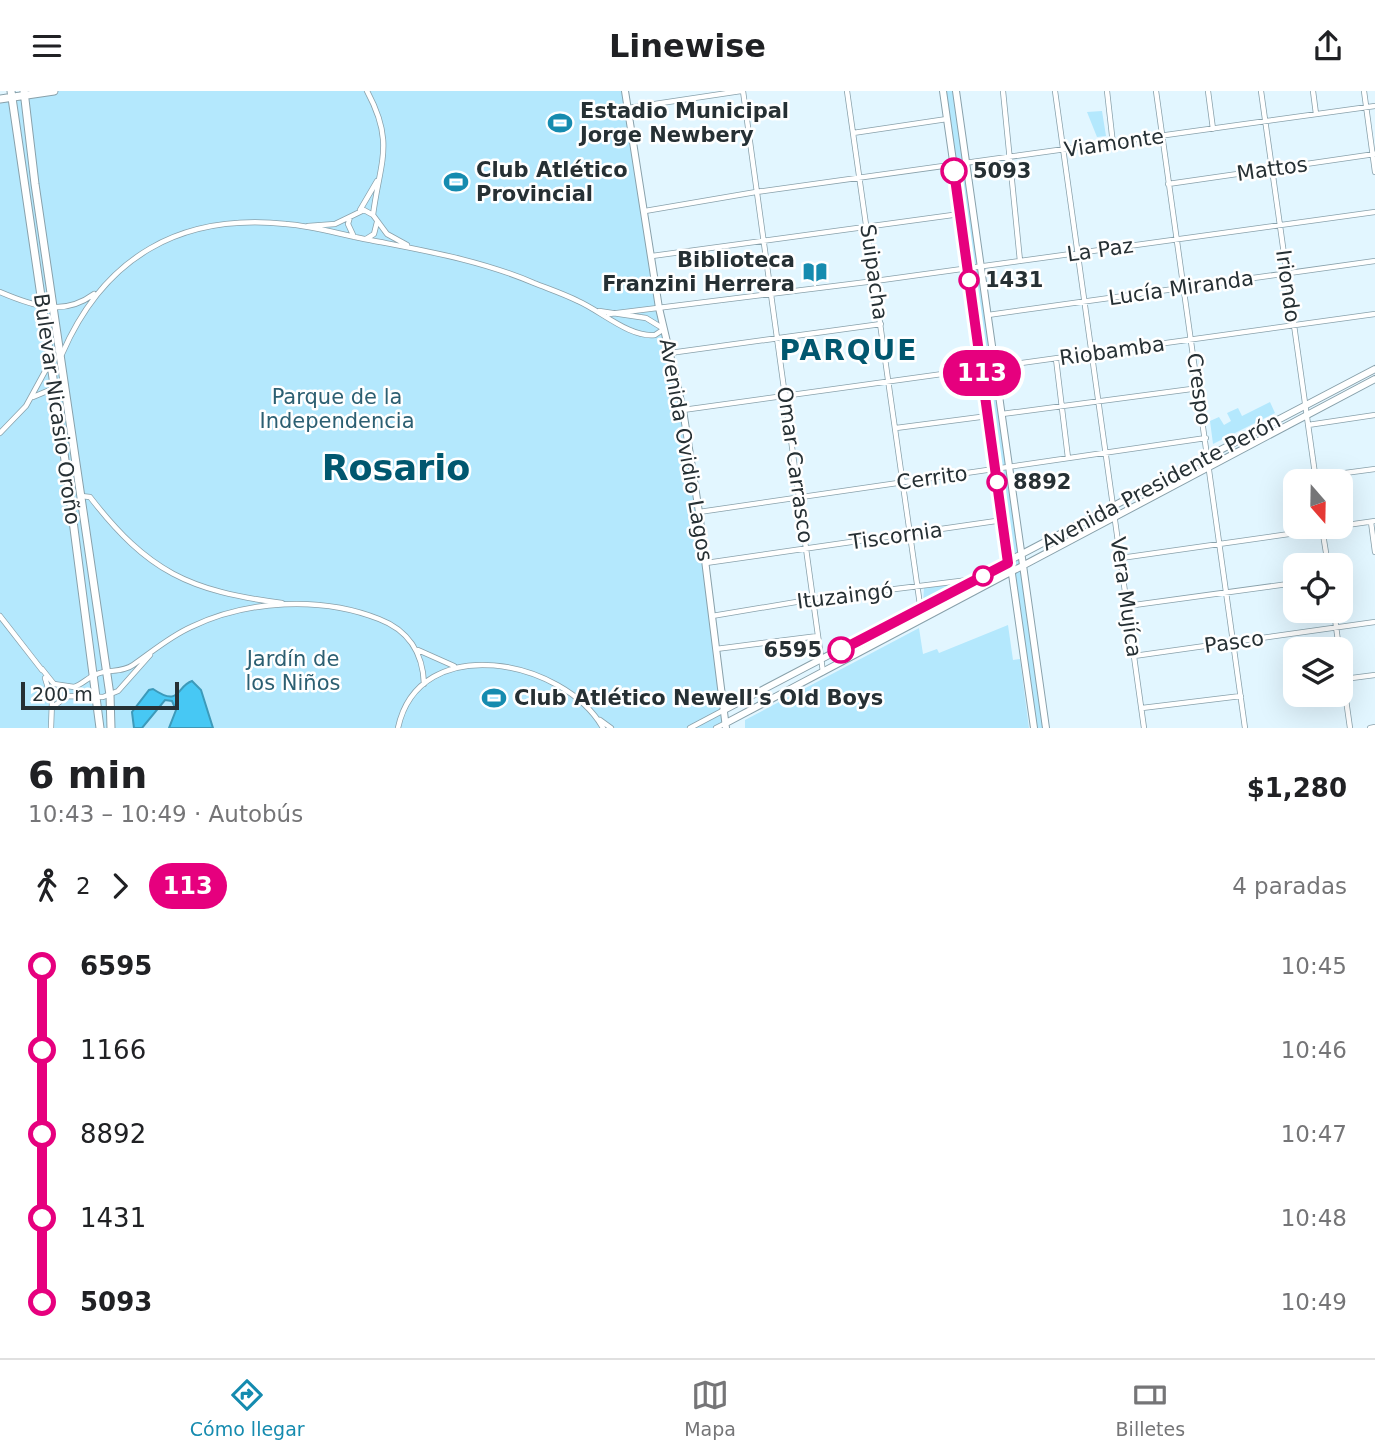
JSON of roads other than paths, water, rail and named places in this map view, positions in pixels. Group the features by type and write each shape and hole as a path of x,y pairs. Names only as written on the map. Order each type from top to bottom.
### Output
{"main road":[{"path":"0,99 12,94 54,91"},
{"name":"Avenida Ovidio Lagos","path":"625,91 659,308 683,411 706,563 726,726"},
{"path":"943,91 1008,563 1034,726 1046,726 956,91"},
{"name":"Bulevar Nicasio Oroño","path":"24,93 110,695 111,728"},
{"name":"Bulevar Nicasio Oroño","path":"12,94 66,467 100,728"},
{"name":"Avenida Presidente Perón","path":"724,711 1375,369"},
{"name":"Avenida Presidente Perón","path":"726,726 822,672 1375,379"},
{"path":"1018,622 1031,621"}],"street":[{"path":"366,91 383,127 384,156 373,215"},
{"path":"628,108 742,91"},
{"name":"Omar Carrasco","path":"742,91 822,672"},
{"name":"Suipacha","path":"847,91 922,619"},
{"path":"1003,91 1020,261"},
{"name":"Vera Mujíca","path":"1055,91 1144,728"},
{"path":"1107,91 1114,144"},
{"name":"Crespo","path":"1156,91 1245,728"},
{"path":"1208,91 1213,129"},
{"name":"Iriondo","path":"1261,91 1315,469"},
{"path":"1313,91 1316,114"},
{"path":"1364,91 1375,172"},
{"name":"Viamonte","path":"645,211 756,192 860,180 1375,106"},
{"path":"853,133 947,120"},
{"name":"Mattos","path":"1168,184 1374,154"},
{"path":"308,227 335,224 359,211 379,178"},
{"path":"359,211 373,215 392,238 411,247"},
{"name":"La Paz","path":"609,314 967,269 1375,212"},
{"path":"652,256 960,214"},
{"path":"350,217 348,227 355,237"},
{"path":"364,239 374,234 377,221"},
{"path":"61,355 76,324 98,292 133,257 174,235 196,228 244,222 308,227 482,263 599,311 647,336 655,335 664,329 646,318 599,311"},
{"name":"Lucía Miranda","path":"988,315 1375,261"},
{"path":"0,292 41,307 75,307 98,292"},
{"name":"Riobamba","path":"683,411 785,394 1375,314"},
{"path":"670,353 881,324"},
{"path":"1056,359 1068,459"},
{"path":"0,433 30,400 49,364"},
{"path":"30,400 65,384"},
{"path":"1001,415 1199,389"},
{"path":"1308,425 1375,415"},
{"path":"896,428 988,416"},
{"name":"Cerrito","path":"699,512 1206,438"},
{"path":"1353,473 1375,469"},
{"path":"81,496 90,497 126,540 160,569 212,591 290,604 322,604 362,612 395,626 417,650 455,667"},
{"name":"Tiscornia","path":"706,563 1003,520"},
{"path":"1353,525 1373,522 1375,552"},
{"path":"1121,558 1283,534"},
{"name":"Ituzaingó","path":"712,616 814,599 978,579"},
{"path":"1127,606 1283,585"},
{"path":"0,616 54,684 66,688 82,684 92,676 132,666 192,626 290,604"},
{"name":"Pasco","path":"1134,656 1375,622"},
{"path":"1335,623 1337,637"},
{"path":"716,649 818,635"},
{"path":"53,707 67,696 95,697 118,691 155,649"},
{"path":"417,650 424,684"},
{"path":"398,728 407,702 433,675 455,667 488,666 523,671 574,694 611,728"},
{"path":"42,669 53,707 51,728"},
{"path":"1353,678 1375,675"},
{"path":"1142,708 1241,696"},
{"path":"1347,707 1350,728"},
{"path":"690,728 724,711"},
{"path":"597,717 603,728"},
{"path":"716,728 726,726"},
{"path":"1370,728 1375,727"}],"water":[{"path":"192,681 201,690 213,728 169,728 176,710 172,701 165,700 142,728 134,728 132,712 149,690 173,696"}],"place":[{"name":"Estadio Municipal Jorge Newbery","path":"560,123"},
{"name":"5093","path":"954,171"},
{"name":"Club Atlético Provincial","path":"456,182"},
{"name":"Biblioteca Franzini Herrera","path":"815,272"},
{"name":"1431","path":"969,280"},
{"name":"8892","path":"997,482"},
{"name":"6595","path":"841,650"},
{"name":"Club Atlético Newell's Old Boys","path":"494,698"}],"district":[{"name":"PARQUE","path":"849,350"},
{"name":"Rosario","path":"396,468"}],"park label":[{"name":"Parque de la Independencia","path":"337,409"},
{"name":"Jardín de los Niños","path":"293,671"}]}
